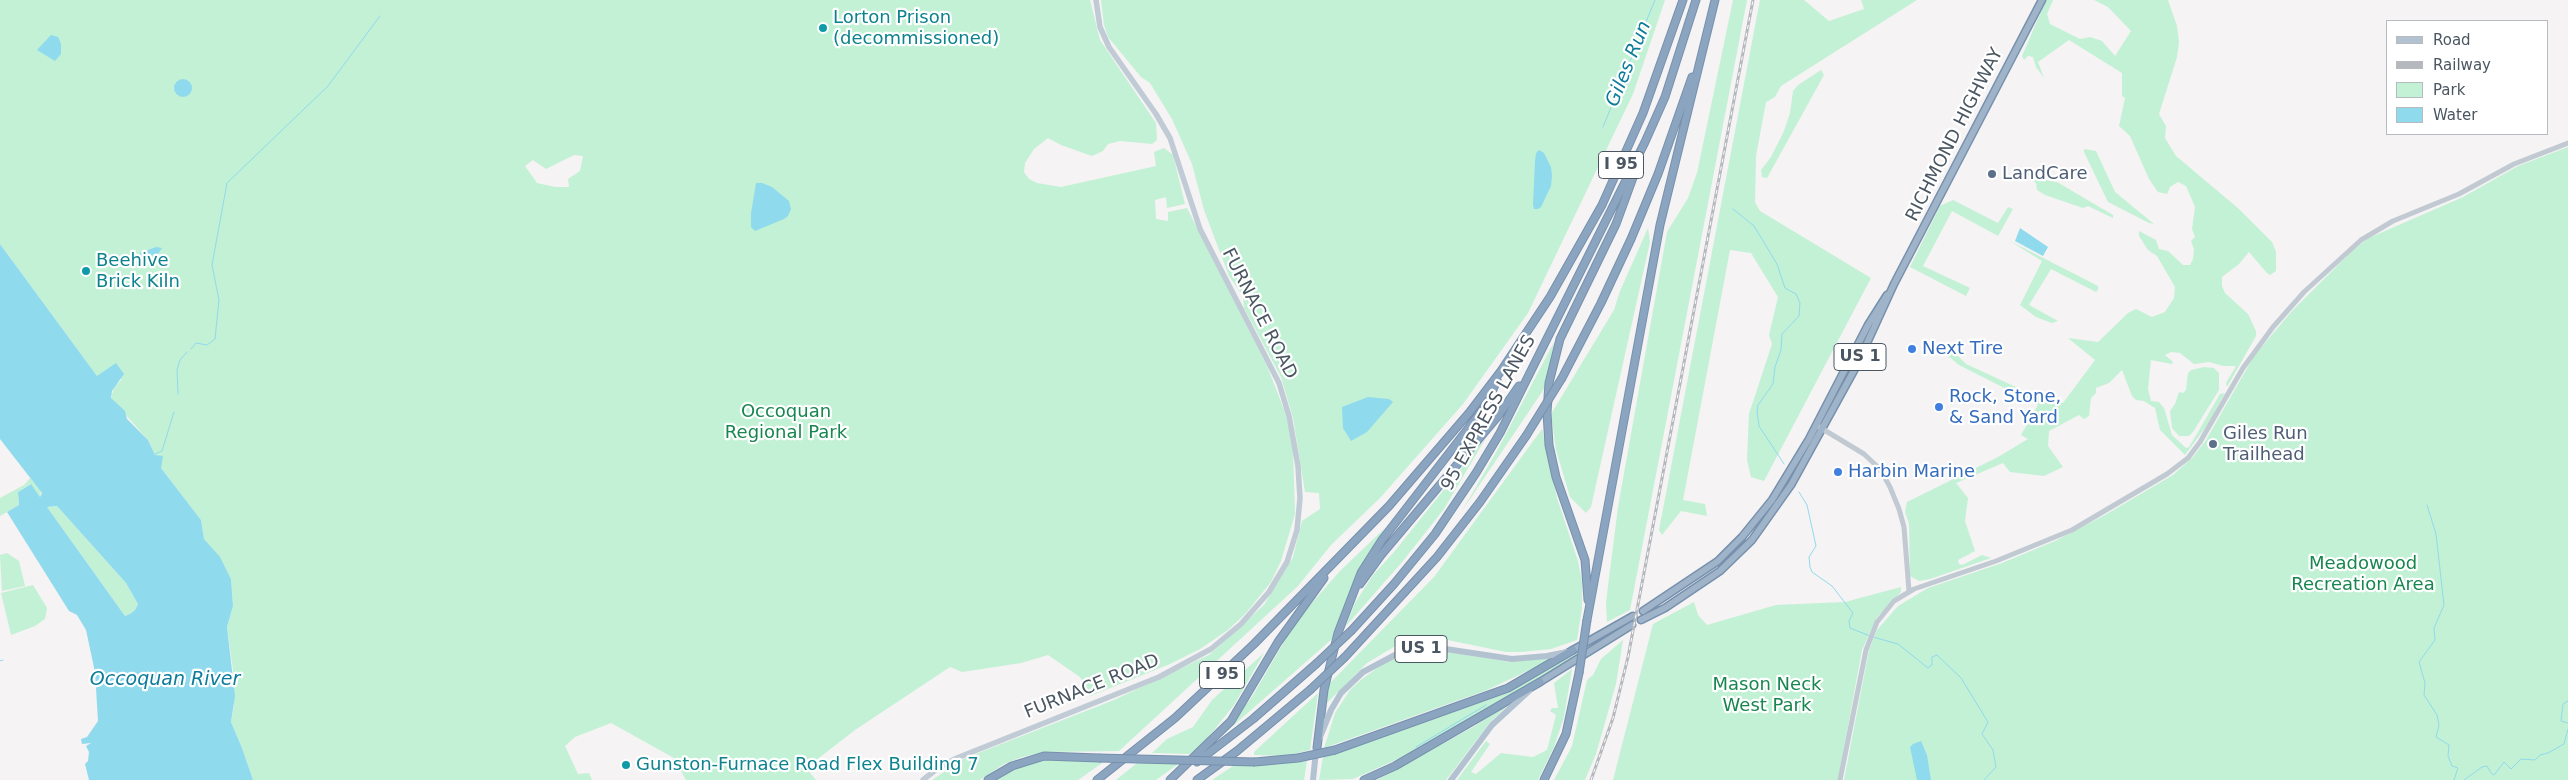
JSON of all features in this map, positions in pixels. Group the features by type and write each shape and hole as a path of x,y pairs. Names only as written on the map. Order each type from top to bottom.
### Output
{"highway":[{"name":"I 95","path":"1097,780 1200,695 1337,559 1436,454 1501,371 1550,297 1602,204 1643,113 1683,0"},
{"name":"95 EXPRESS LANES","path":"1171,780 1253,719 1352,630 1405,571 1456,504 1500,433 1645,142 1665,97 1696,0"},
{"name":"I 95","path":"1197,780 1237,751 1310,690 1345,657 1437,557 1480,502 1526,436 1562,378 1601,303 1641,214 1667,149 1706,36 1716,0"},
{"name":"RICHMOND HIGHWAY","path":"1643,611 1695,578 1724,555 1742,537 1780,488 1816,425 1868,325 1894,284 2042,0"},
{"path":"1544,780 1558,754 1568,728 1660,225 1706,36"},
{"path":"1587,620 1588,590 1585,560 1556,476 1549,445 1547,413 1549,383 1560,339 1616,224 1645,142"},
{"name":"RICHMOND HIGHWAY","path":"1641,620 1665,608 1720,571 1752,540 1791,485 1823,429 1879,321 1894,284"},
{"path":"1342,620 1370,569 1498,416 1536,362"},
{"path":"1317,748 1324,690 1342,620 1355,586 1375,550 1487,404 1501,371"},
{"path":"1171,780 1231,721 1290,624 1337,559"},
{"name":"US 1","path":"1572,650 1633,616"},
{"path":"1364,780 1403,762 1540,682 1632,625"},
{"path":"988,780 1012,766 1044,756 1255,762 1298,758 1336,750 1508,688 1572,650"}],"main road":[{"name":"FURNACE ROAD","path":"923,780 938,768 957,758 1160,677 1210,649 1241,624 1269,592 1287,562 1297,530 1300,498 1296,449 1279,383 1200,229 1170,138 1156,114 1108,47 1100,27 1096,0"},
{"name":"US 1","path":"1313,780 1317,748 1326,720 1341,694 1371,667 1395,655 1413,650 1439,648 1494,658 1522,659 1572,650"},
{"path":"1451,780 1492,725 1540,682"}],"street":[{"path":"1840,780 1869,641 1886,610 1909,591 2058,536 2167,474 2188,458 2200,442 2243,368 2273,327 2304,292 2354,245 2367,235 2393,221 2458,194 2514,164 2568,143"},
{"path":"1816,425 1872,462 1890,487 1900,509 1904,527 1909,591"}],"green space":[{"name":"Occoquan Regional Park","path":"0,0 1090,0 1100,40 1156,123 1157,140 1152,144 1120,141 1108,144 1103,151 1092,156 1061,145 1048,138 1034,149 1025,163 1024,172 1029,179 1037,183 1061,187 1156,166 1154,152 1164,148 1173,155 1185,204 1167,208 1166,197 1155,200 1156,219 1168,221 1168,212 1187,208 1267,366 1285,412 1293,446 1295,514 1281,561 1271,582 1246,613 1228,630 1200,649 1170,664 1090,696 1080,677 1048,655 1021,663 962,672 950,667 855,730 806,768 816,780 686,780 674,758 611,723 575,737 565,746 578,774 589,773 592,780 253,780 231,722 234,706 234,678 227,627 233,606 231,579 221,560 204,539 201,520 161,468 160,457 155,455 148,440 111,398 114,388 122,379 97,376 0,244","holes":["574,155 583,156 580,171 568,179 569,187 555,187 537,183 525,166 533,160 546,169"]},
{"path":"1101,0 1665,0 1633,94 1528,313 1463,404 1380,498 1331,545 1298,586 1119,751 1045,752 1022,757 1004,764 980,780 932,780 963,759 1114,700 1209,655 1264,605 1293,557 1302,521 1320,509 1319,493 1305,492 1293,418 1281,377 1244,308 1243,296 1229,276 1204,210 1192,164 1172,119 1150,83 1141,77 1108,37 1104,25"},
{"path":"1733,0 1747,0 1630,610 1607,622 1606,602 1618,507 1667,232 1688,198 1697,173"},
{"path":"1760,0 1804,0 1829,21 1864,9 1861,0 1917,0 1781,86 1775,97 1766,102 1756,156 1755,202 1760,211 1871,278 1764,481 1751,477 1747,460 1749,414 1772,344 1769,335 1778,297 1751,253 1730,250 1683,500 1705,504 1707,516 1681,511 1662,535 1659,530"},
{"path":"2046,0 2053,0 2047,14 2050,24 2080,39 2090,37 2102,41 2115,56 2131,31 2108,7 2094,0 2168,0 2177,26 2179,42 2177,57 2159,114 2166,126 2165,138 2176,156 2239,209 2272,242 2276,252 2276,271 2270,275 2267,273 2249,252 2239,264 2222,277 2222,286 2225,293 2248,314 2256,331 2256,336 2227,387 2226,383 2236,366 2223,366 2209,362 2194,364 2180,353 2171,352 2165,355 2173,362 2172,364 2151,360 2148,389 2151,401 2159,402 2164,408 2172,435 2186,448 2189,447 2220,394 2225,393 2208,424 2185,455 2160,430 2155,408 2144,401 2136,400 2132,396 2122,370 2109,383 2096,388 2096,393 2091,398 2089,416 2084,419 2079,415 2049,431 2048,446 2063,467 2044,476 2010,472 2003,463 1956,483 1968,498 1965,521 1975,551 1958,560 1959,564 1962,565 1982,555 1991,558 1919,581 1910,576 1909,524 1905,512 1907,502 1998,457 2028,439 2021,435 2038,405 1959,365 1947,355 1952,350 1966,364 2031,394 2063,403 2095,360 2068,338 2098,342 2128,313 2136,309 2152,317 2165,312 2174,298 2175,287 2157,256 2148,250 2139,236 2139,231 2156,240 2159,249 2168,251 2183,265 2190,265 2193,259 2194,249 2191,241 2195,237 2192,229 2195,207 2186,186 2178,182 2170,187 2167,194 2158,192 2149,179 2130,136 2119,126 2125,98 2122,96 2122,73 2069,40 2038,62 2044,78 2036,67 2033,57 2028,56 2024,60 2022,56"},
{"path":"1821,70 1824,75 1767,178 1762,177 1761,170 1771,157 1784,131 1790,113 1793,91 1798,85"},
{"name":"Meadowood Recreation Area","path":"2568,147 2568,780 1844,780 1869,650 1877,630 1898,606 1928,588 2002,563 2055,541 2105,515 2173,475 2193,457 2206,440 2254,356 2292,311 2355,248 2369,238 2463,197 2518,166"},
{"path":"2084,149 2096,151 2115,192 2154,224 2108,202"},
{"path":"2027,169 2039,179 2057,182 2113,215 2113,218 2088,206 2083,208 2045,195 2037,190 2036,183 2025,174"},
{"path":"1953,200 1998,223 2008,207 2013,209 1998,236 1952,211 1923,266 1970,288 1966,296 1910,267 1940,206"},
{"path":"1648,228 1650,242 1591,507 1586,513 1570,497 1556,450 1551,414 1614,310 1620,291"},
{"path":"2010,241 2098,286 2098,290 2096,292 2051,269 2029,305 2058,321 2052,323 2036,317 2020,305 2042,261"},
{"path":"1554,342 1546,386 1462,511 1498,449"},
{"path":"2204,367 2214,368 2219,373 2219,390 2193,432 2189,436 2179,436 2172,428 2170,411 2175,404 2179,392 2183,393 2186,390 2188,373 2191,370"},
{"path":"1542,429 1557,498 1578,561 1582,582 1582,608 1577,640 1551,649 1521,652 1506,652 1448,640 1425,639 1397,645 1367,663 1326,704 1329,684 1434,577"},
{"path":"1487,436 1444,509 1403,561 1346,626 1355,603 1373,575 1394,552"},
{"path":"30,478 41,491 40,497 30,484 18,492 19,505 0,516 0,498 24,485"},
{"path":"57,506 126,583 138,604 130,614 125,616 47,507"},
{"path":"1385,528 1363,562 1332,639 1218,739 1252,697 1296,621 1340,571"},
{"path":"7,553 19,561 25,586 2,591 0,555"},
{"path":"33,585 47,608 45,619 35,626 11,635 1,593"},
{"name":"Mason Neck West Park","path":"1901,587 1901,592 1877,617 1862,650 1838,780 1613,780 1653,624 1694,602 1698,615 1707,625 1776,605 1845,602"},
{"path":"1632,619 1508,698 1411,753 1353,779 1319,780 1323,757 1504,694"},
{"path":"1623,640 1616,684 1596,754 1585,780 1554,780 1572,746 1587,680 1593,675 1601,659"},
{"path":"1436,650 1510,662 1557,657 1487,690 1324,748 1335,713 1350,690 1362,679 1386,662 1403,655"},
{"path":"1264,653 1234,705 1203,744 1190,754 1152,753 1167,739 1193,727 1212,700"},
{"path":"1572,669 1564,717 1554,747 1538,780 1457,780 1486,741 1490,744 1471,772 1476,774 1501,753 1533,757 1547,750 1556,715 1550,711 1552,708 1558,708 1554,683"},
{"path":"1318,693 1310,750 1285,756 1254,755 1254,752"},
{"path":"1513,701 1491,721 1446,780 1377,780 1473,727"},
{"path":"1047,759 1105,761 1078,780 997,780 1020,766"},
{"path":"1307,761 1304,780 1212,780 1233,766"},
{"path":"1181,762 1156,780 1116,780 1137,763"}],"water":[{"path":"51,35 58,37 61,44 61,54 55,61 37,50"},
{"path":"179,79 187,79 192,84 190,95 179,97 174,92 174,84"},
{"path":"1539,150 1544,153 1551,167 1552,176 1551,186 1541,207 1534,209 1535,161 1536,153"},
{"path":"756,183 772,187 789,201 791,209 788,216 784,219 755,231 751,227 751,213"},
{"path":"2020,228 2048,247 2043,256 2015,241"},
{"name":"Occoquan River","path":"0,244 97,376 116,363 124,374 112,391 111,398 125,411 127,419 148,440 155,455 163,456 161,468 201,520 204,539 220,557 231,579 233,606 227,627 235,696 231,722 253,780 89,780 85,764 88,761 89,752 86,746 91,743 82,744 81,739 87,737 98,721 95,672 86,630 77,615 69,611 7,512 19,505 18,492 31,484 40,497 42,493 0,439","holes":["57,506 126,583 138,604 135,610 125,616 47,507"]},
{"path":"156,247 162,248 158,254 144,258 138,257 140,253"},
{"path":"1368,397 1389,399 1393,402 1367,432 1351,441 1343,428 1342,407"},
{"path":"1921,741 1927,755 1931,780 1917,780 1910,747"}],"waterway":[{"name":"Giles Run","path":"1603,127 1655,0"},
{"path":"191,349 196,343 207,345 215,339 219,300 212,265 227,183 328,86 380,16"},
{"name":"Giles Run","path":"1733,209 1754,226 1777,264 1785,288 1796,294 1800,303 1799,316 1782,334 1781,350 1775,367 1773,384 1758,405 1757,411 1759,426 1784,464"},
{"path":"178,394 177,370 180,360 187,352"},
{"path":"155,454 162,451 174,412"},
{"name":"Giles Run","path":"1799,492 1807,505 1816,546 1809,557 1812,572 1832,586 1853,613 1849,621 1850,628 1870,636"},
{"path":"2427,505 2436,534 2444,605 2434,628 2435,640 2419,662 2425,683 2424,695 2437,715 2439,725 2436,737 2449,745 2448,756 2452,766 2458,768 2454,780"},
{"name":"Giles Run","path":"1873,637 1898,644 1928,668 1932,665 1932,657 1937,655 1961,678 1988,722 1982,734 1993,750 1996,767 1984,780"},
{"path":"2568,701 2563,704 2561,721 2568,723"},
{"path":"1416,747 1486,705"},
{"path":"2464,780 2482,767 2487,766 2494,775 2504,762 2511,769 2521,759 2535,760 2540,755 2548,753 2564,744 2568,729"}],"railway":[{"path":"1591,780 1613,718 1628,657 1753,0"}],"place":[{"name":"Lorton Prison (decommissioned)","path":"823,28"},
{"name":"LandCare","path":"1992,174"},
{"name":"Beehive Brick Kiln","path":"86,271"},
{"name":"Next Tire","path":"1912,349"},
{"name":"Rock, Stone, & Sand Yard","path":"1939,407"},
{"name":"Giles Run Trailhead","path":"2213,444"},
{"name":"Harbin Marine","path":"1838,472"},
{"name":"Gunston-Furnace Road Flex Building 7","path":"626,765"}]}
